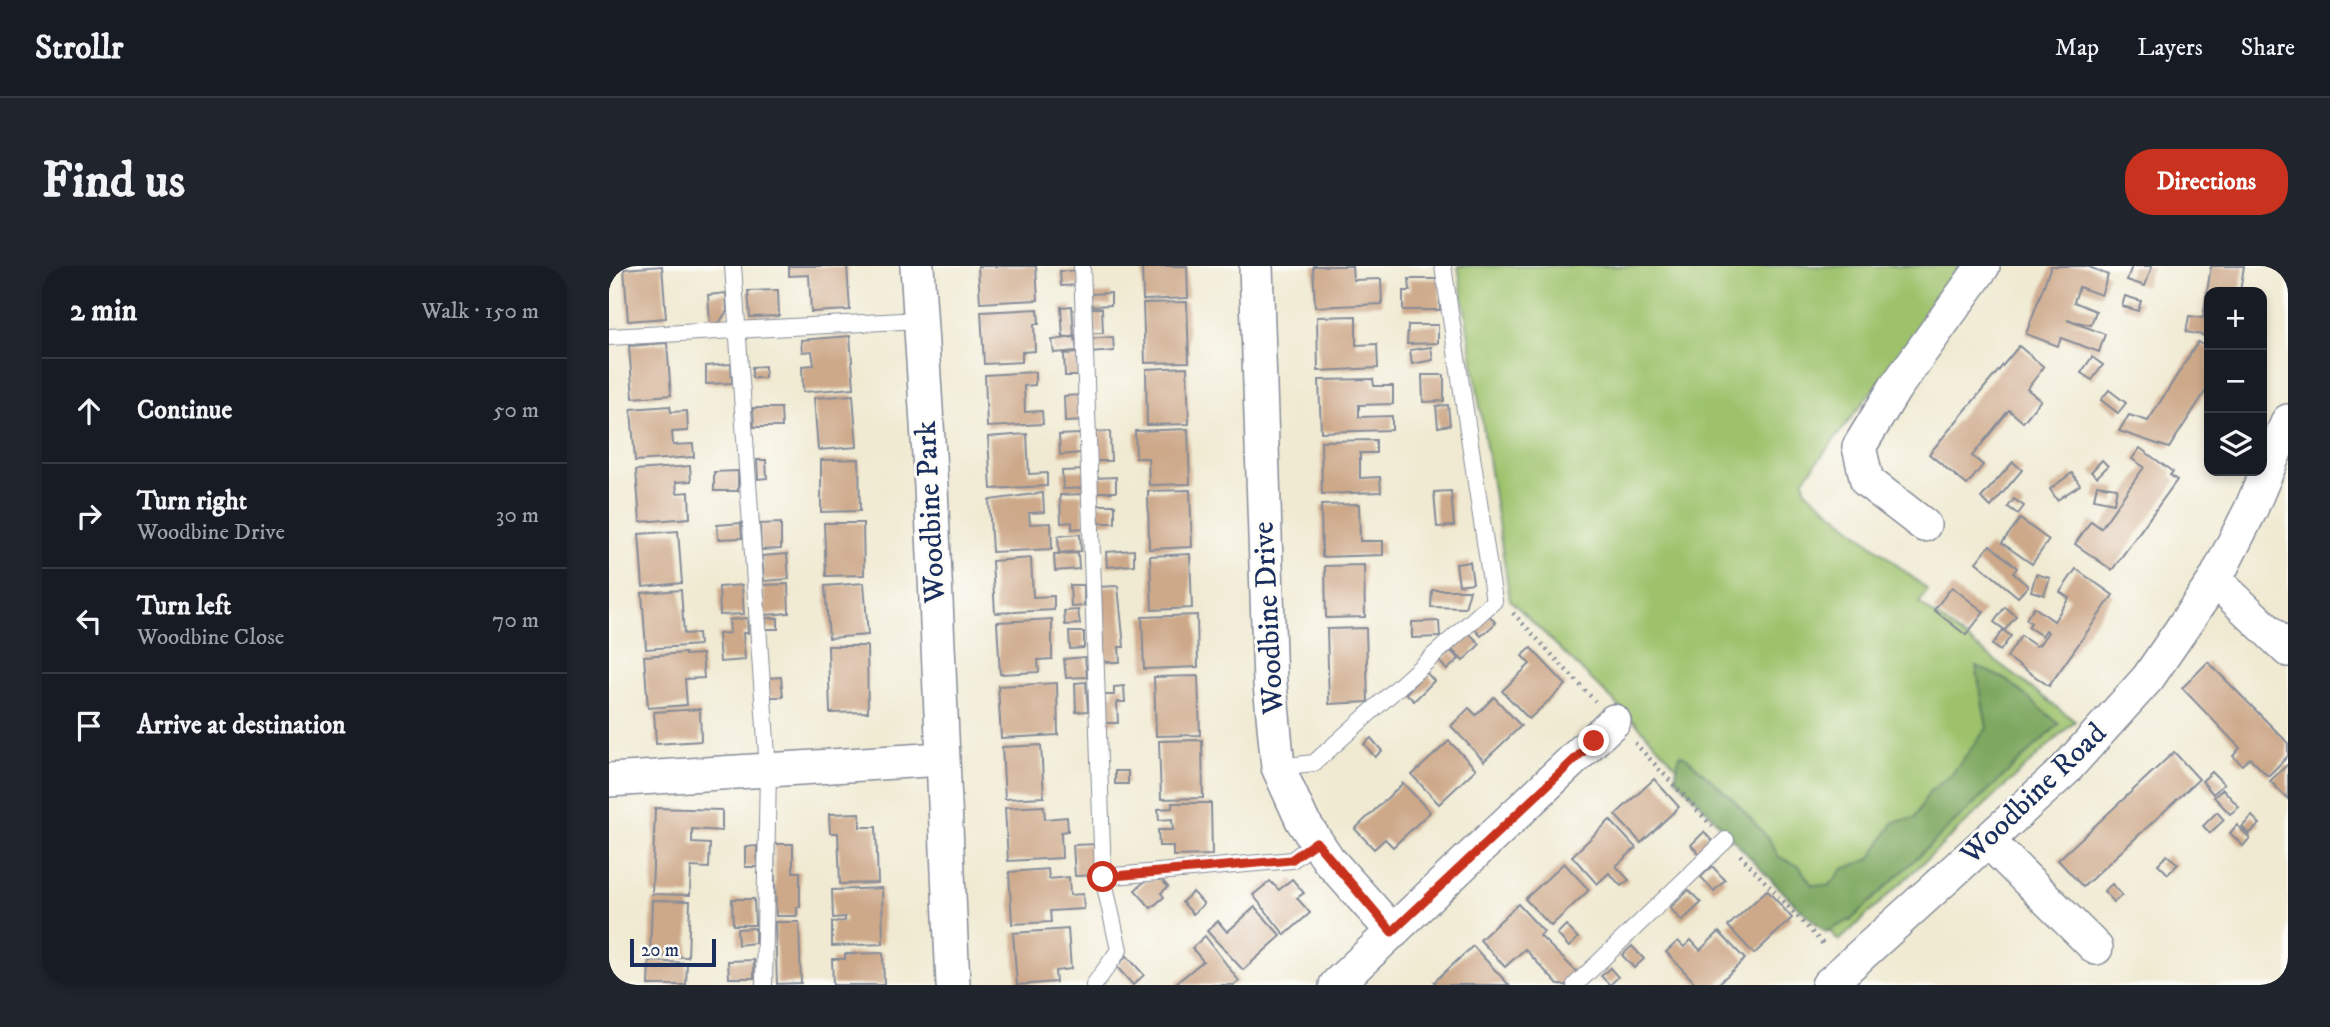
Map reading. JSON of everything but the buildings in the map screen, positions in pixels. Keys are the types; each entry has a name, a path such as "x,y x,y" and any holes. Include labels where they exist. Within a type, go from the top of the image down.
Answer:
{"street":[{"name":"Woodbine Park","path":"917,266 954,985"},
{"name":"Woodbine Drive","path":"1257,266 1270,684 1278,766 1302,820 1316,842 1392,932"},
{"path":"1924,525 1867,481 1859,447 1874,418 1983,266"},
{"name":"Woodbine Road","path":"1837,977 2064,771 2148,678 2215,580 2251,509 2288,421"},
{"path":"2215,580 2288,650"},
{"path":"1336,985 1615,722"},
{"path":"609,780 942,758"},
{"path":"1988,841 2096,948"}],"lane":[{"path":"733,266 768,770 764,985"},
{"path":"1082,266 1103,877 1119,950 1094,985"},
{"path":"1278,766 1314,763 1494,601 1443,266"},
{"path":"609,337 920,320"},
{"path":"1575,985 1726,840"},
{"path":"1103,877 1291,860 1316,842"}],"path":[{"path":"1494,601 1507,607 1726,840 1837,977"}],"green space":[{"path":"1458,266 1959,266 1922,326 1804,479 1805,490 1928,590 1919,603 2075,721 1839,941 1636,723 1510,600"},
{"path":"1976,666 2007,680 2059,724 1852,919 1826,932 1767,876 1675,777 1680,754 1734,800 1769,839 1779,857 1799,866 1812,885 1829,886 1843,869 1870,859 1894,822 1915,818 1929,792 1951,775 1987,728"}],"route":[{"path":"1103,877 1291,860 1316,842 1392,932 1594,741"}]}
